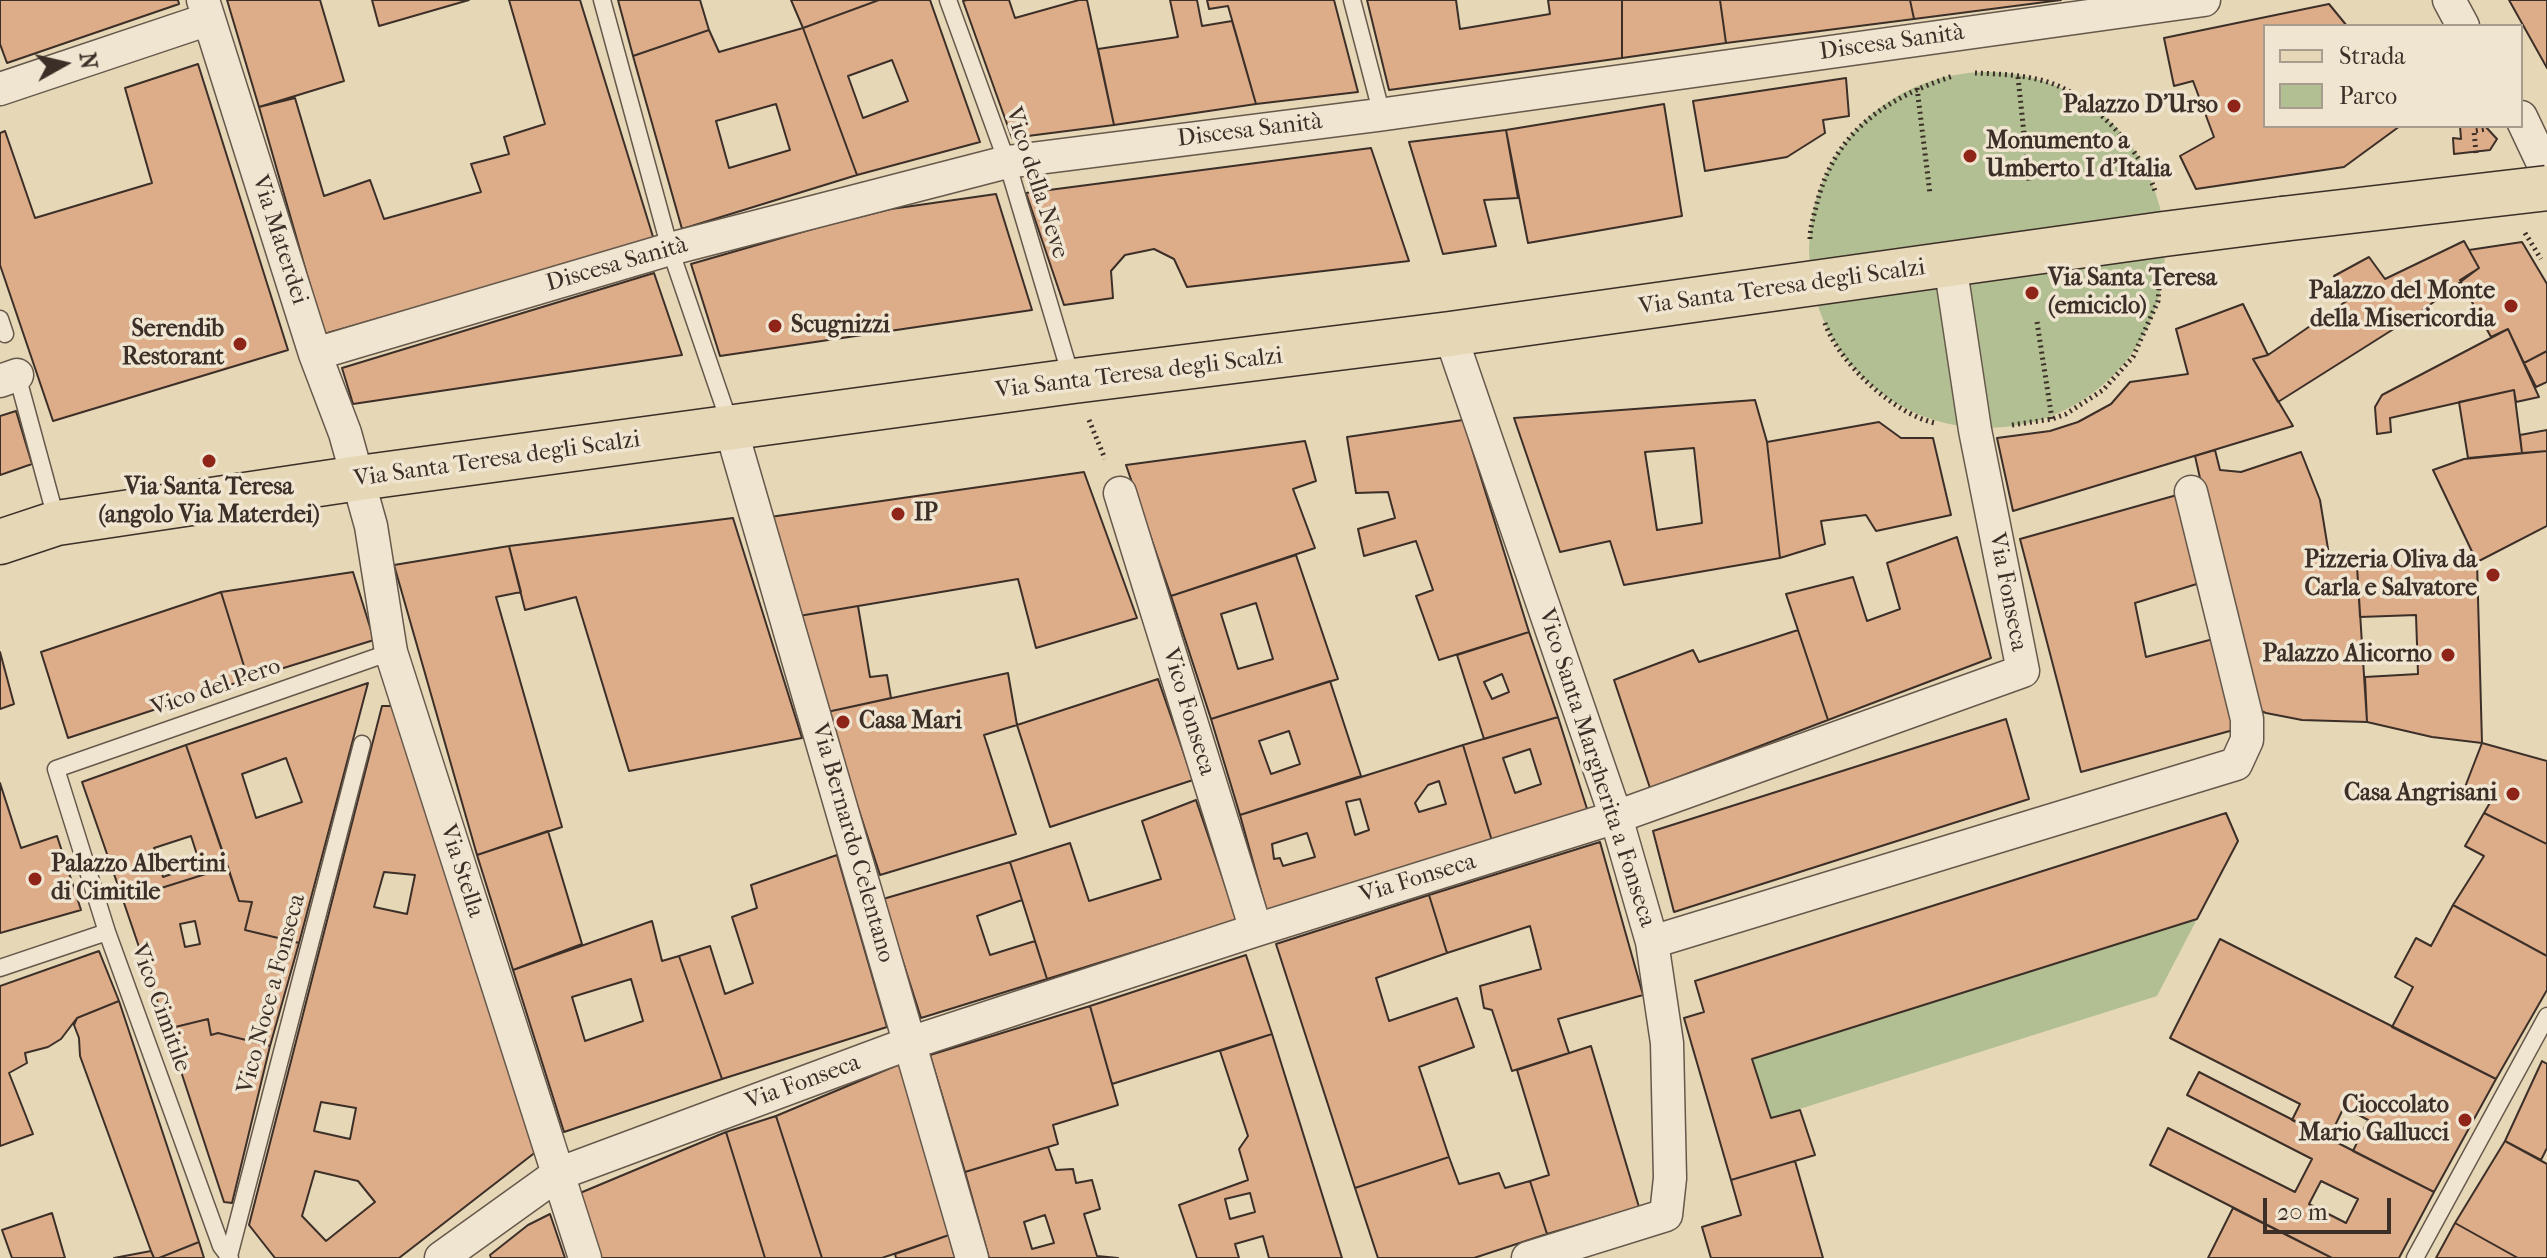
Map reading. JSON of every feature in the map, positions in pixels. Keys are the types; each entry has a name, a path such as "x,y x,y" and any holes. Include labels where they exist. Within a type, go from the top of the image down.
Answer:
{"main road":[{"name":"Via Santa Teresa degli Scalzi","path":"0,542 57,523 359,478 1073,381 1450,334 2282,219 2547,188"}],"street":[{"name":"Discesa Sanità","path":"315,354 670,249 1007,162 1382,115 2204,0"},
{"path":"2449,0 2462,24"},
{"path":"0,89 206,9"},
{"name":"Via Materdei","path":"206,9 315,354 359,478"},
{"path":"2523,121 2547,172"},
{"name":"Via Fonseca","path":"441,1258 558,1174 910,1043 1616,817 2023,671 1975,430 1950,264"},
{"name":"Vico Santa Margherita a Fonseca","path":"1450,334 1616,817 1652,942 1667,1043 1670,1178 1666,1215 1528,1258"},
{"name":"Via Bernardo Celentano","path":"731,429 972,1258"},
{"name":"Via Stella","path":"359,478 371,526 391,652 585,1258"},
{"path":"1652,942 2236,764 2247,740 2247,719 2191,492"},
{"name":"Vico Fonseca","path":"1120,493 1256,930"}],"lane":[{"path":"602,0 670,249 731,429"},
{"name":"Vico della Neve","path":"948,0 1007,162 1073,381"},
{"path":"1352,0 1382,115"},
{"path":"8,378 57,523"},
{"name":"Vico del Pero","path":"56,769 391,652"},
{"name":"Vico Noce a Fonseca","path":"230,1257 362,744"},
{"name":"Vico Cimitile","path":"56,769 107,932 221,1246 230,1257"},
{"path":"0,968 107,932"},
{"path":"2415,1258 2547,1016"}],"path":[{"path":"2018,77 2029,181"},
{"path":"1917,88 1930,194"},
{"path":"2474,131 2475,152"},
{"path":"2037,322 2052,419"}],"green space":[{"path":"1987,72 2022,75 2055,86 2086,102 2113,124 2135,151 2151,182 2162,215 2165,250 2162,285 2151,318 2135,349 2113,376 2086,398 2055,414 2022,425 1987,428 1952,425 1919,414 1888,398 1861,376 1839,349 1823,318 1812,285 1809,250 1812,215 1823,182 1839,151 1861,124 1888,102 1919,86 1952,75"},
{"path":"2197,919 2157,996 1771,1118 1752,1059"}],"building":[{"path":"0,0 178,0 179,4 7,63 0,44"},
{"path":"227,0 320,0 344,81 259,107"},
{"path":"372,0 469,0 379,26"},
{"path":"509,0 580,0 654,240 324,334 259,107 295,98 324,196 370,180 384,219 481,192 471,164 509,154 504,137 545,124"},
{"path":"618,0 700,0 709,30 633,56"},
{"path":"791,0 879,0 803,28"},
{"path":"879,0 930,0 980,142 857,175 803,28","holes":["892,60 908,101 863,118 848,76"]},
{"path":"1009,0 1015,18 1087,0 1114,125 1012,138 963,1"},
{"path":"1170,0 1197,0 1202,26 1232,21 1256,104 1114,125 1098,49 1178,37"},
{"path":"1207,0 1334,0 1358,92 1256,104 1228,6 1209,9"},
{"path":"1367,0 1456,0 1460,29 1550,14 1548,0 1622,0 1622,58 1389,90"},
{"path":"1622,0 1720,0 1726,43 1622,58"},
{"path":"1720,0 1910,0 1914,19 1726,43"},
{"path":"1910,0 2061,0 1914,19"},
{"path":"2509,0 2547,0 2547,68 2523,24"},
{"name":"Palazzo D'Urso","path":"2329,4 2345,24 2263,24 2263,128 2397,128 2344,167 2196,189 2180,156 2214,137 2193,81 2174,86 2164,38"},
{"path":"803,28 857,175 682,229 633,56 709,30 719,52","holes":["776,104 790,150 729,168 716,121"]},
{"path":"198,64 288,350 53,421 0,265 0,133 5,131 35,218 152,183 125,88"},
{"path":"1846,78 1849,116 1823,120 1825,133 1787,157 1705,171 1693,101"},
{"path":"1664,104 1682,216 1528,243 1506,130"},
{"path":"2460,128 2487,128 2497,139 2490,150 2454,154 2453,138 2461,139"},
{"path":"1506,130 1518,198 1484,200 1496,246 1443,254 1409,142"},
{"path":"1371,148 1409,261 1187,287 1174,259 1154,249 1125,255 1111,271 1113,298 1064,305 1026,193"},
{"path":"996,194 1032,310 720,356 691,264 891,209"},
{"path":"2464,241 2479,268 2419,313 2278,402 2253,359 2268,355 2348,300 2334,276 2369,257 2385,279"},
{"name":"Palazzo del Monte della Misericordia","path":"2522,242 2547,284 2547,351 2524,363 2508,329 2491,337 2460,280 2479,268 2469,250"},
{"path":"654,273 682,355 353,404 342,368"},
{"path":"2243,304 2268,355 2253,359 2293,426 2013,511 1997,438 2050,431 2078,422 2111,404 2130,382 2188,374 2176,329"},
{"path":"2508,329 2539,397 2516,402 2514,390 2390,418 2391,432 2377,434 2375,407 2382,395"},
{"path":"2547,351 2547,382 2536,387 2524,363"},
{"path":"2514,390 2522,453 2468,458 2459,402"},
{"path":"1755,400 1767,442 1780,558 1624,585 1610,541 1560,552 1514,418","holes":["1694,448 1702,523 1657,530 1645,452"]},
{"path":"16,411 32,464 0,475 0,416"},
{"path":"1463,420 1529,632 1439,660 1416,596 1433,590 1416,541 1364,556 1358,529 1395,518 1388,492 1356,493 1347,437"},
{"path":"1879,422 1901,438 1933,438 1951,515 1876,531 1866,515 1821,521 1825,544 1780,558 1767,442"},
{"path":"2547,430 2547,451 2522,453 2520,435"},
{"path":"1305,441 1316,481 1293,489 1315,548 1171,596 1126,465"},
{"path":"2215,450 2220,470 2241,472 2301,452 2320,500 2330,561 2357,566 2367,722 2302,720 2252,707 2195,456"},
{"path":"2547,451 2547,526 2477,562 2433,470 2464,459"},
{"path":"1084,472 1137,618 1036,648 1018,579 799,616 770,517"},
{"path":"2177,495 2200,583 2135,603 2146,657 2217,638 2237,729 2081,772 2020,539"},
{"path":"733,518 802,738 629,771 576,597 525,610 509,546"},
{"path":"1957,537 1991,658 1828,720 1786,594 1853,577 1867,621 1900,609 1887,563"},
{"path":"509,546 521,592 496,597 562,827 477,855 394,565"},
{"path":"1296,555 1338,679 1211,719 1171,596","holes":["1256,603 1273,659 1238,669 1221,614"]},
{"name":"Palazzo Alicorno","path":"2477,562 2482,743 2432,737 2367,722 2365,677 2418,674 2416,615 2360,617 2357,566"},
{"path":"353,572 374,640 248,679 221,592"},
{"path":"221,592 248,679 68,738 41,652"},
{"path":"858,606 870,677 887,675 891,698 827,712 799,616"},
{"path":"1798,630 1828,720 1650,788 1614,680 1693,650 1699,662"},
{"path":"1529,632 1558,717 1484,739 1457,655","holes":["1502,674 1509,692 1492,699 1484,682"]},
{"path":"0,652 14,704 0,709"},
{"path":"1008,673 1017,725 984,735 1016,834 880,875 827,712"},
{"path":"1158,679 1193,780 1050,827 1017,725"},
{"path":"1330,681 1361,776 1240,815 1211,719","holes":["1289,731 1300,764 1271,774 1259,741"]},
{"path":"368,683 299,943 245,930 252,902 239,901 186,745","holes":["286,758 302,802 256,818 242,774"]},
{"path":"382,706 399,706 537,1151 399,1258 275,1258 249,1225","holes":["384,872 415,875 407,914 374,907","321,1102 356,1108 350,1139 314,1131","315,1171 358,1181 375,1202 326,1241 302,1216"]},
{"path":"1558,717 1588,812 1492,841 1463,745","holes":["1530,749 1541,784 1515,793 1503,758"]},
{"path":"2006,719 2029,799 1674,912 1653,831"},
{"name":"Casa Angrisani","path":"2482,743 2547,761 2547,844 2484,813 2491,801 2465,787"},
{"path":"186,745 228,867 123,900 82,782","holes":["191,836 200,864 163,877 154,848"]},
{"path":"1463,745 1492,841 1267,912 1240,815","holes":["1439,781 1446,804 1419,812 1415,803 1428,785","1360,799 1369,830 1355,835 1346,802","1307,833 1315,857 1283,866 1280,858 1274,859 1272,844"]},
{"name":"Palazzo Albertini di Cimitile","path":"0,783 21,848 57,836 81,910 0,933"},
{"path":"1196,800 1237,920 1047,979 1010,862 1070,843 1089,901 1161,879 1142,821"},
{"path":"2226,813 2238,841 2197,919 1752,1059 1771,1118 1800,1110 1815,1155 1731,1180 1684,1018 1704,1012 1695,981"},
{"path":"2484,813 2547,844 2547,956 2453,905 2484,856 2465,846"},
{"path":"548,831 582,944 513,970 477,855"},
{"path":"1600,842 1643,995 1558,1019 1569,1053 1512,1071 1492,1010 1484,1008 1480,986 1541,969 1530,926 1447,953 1429,895"},
{"path":"837,855 887,1027 722,1079 679,956 710,946 725,994 753,983 732,917 757,908 751,885"},
{"path":"1010,862 1022,900 977,916 990,955 1035,941 1047,979 921,1018 883,899"},
{"path":"228,867 239,901 252,902 245,930 299,943 270,1046 218,1033 211,1035 208,1019 167,1029 123,900","holes":["195,921 200,944 185,947 180,924"]},
{"path":"1429,895 1447,953 1376,978 1389,1021 1457,998 1474,1047 1419,1067 1449,1157 1355,1188 1276,944"},
{"path":"2453,905 2547,956 2547,990 2496,1079 2392,1027 2413,987 2395,977 2416,938 2431,946"},
{"path":"652,921 662,961 679,956 722,1079 564,1132 513,970","holes":["631,979 643,1021 585,1041 572,997"]},
{"path":"2220,939 2496,1079 2434,1192 2353,1151 2368,1120 2344,1107 2329,1138 2292,1120 2300,1104 2170,1038"},
{"path":"99,951 119,1001 77,1018 61,1039 48,1047 25,1053 27,1063 9,1073 33,1134 0,1146 0,986"},
{"path":"1246,955 1272,1034 1112,1084 1090,1006"},
{"path":"119,1001 199,1242 159,1258 154,1258 151,1251 80,1056 79,1038 74,1025 77,1018"},
{"path":"1090,1006 1118,1105 1053,1125 1058,1144 965,1172 930,1055"},
{"path":"208,1019 211,1035 218,1033 270,1046 232,1203 224,1202 167,1029"},
{"path":"1272,1034 1342,1258 1269,1258 1263,1236 1235,1244 1239,1258 1197,1258 1179,1205 1248,1180 1239,1149 1248,1136 1220,1051","holes":["1250,1193 1255,1212 1230,1219 1225,1199"]},
{"path":"1591,1046 1639,1207 1547,1234 1530,1181 1549,1175 1517,1070"},
{"path":"2542,1061 2547,1064 2547,1148 2541,1160 2505,1141"},
{"path":"900,1064 949,1235 882,1258 822,1258 776,1116"},
{"path":"2199,1072 2434,1192 2399,1258 2332,1258 2150,1165 2168,1128 2295,1192 2312,1159 2187,1095","holes":["2321,1181 2358,1199 2346,1223 2309,1204"]},
{"path":"776,1116 822,1258 765,1258 726,1132"},
{"path":"726,1132 765,1258 601,1258 580,1193"},
{"path":"2505,1141 2547,1164 2547,1258 2518,1258 2455,1223"},
{"path":"1048,1147 1056,1170 1073,1169 1076,1183 1092,1180 1100,1209 1084,1214 1097,1256 1118,1258 989,1258 965,1172","holes":["1045,1215 1054,1243 1032,1249 1024,1222"]},
{"path":"1449,1157 1459,1184 1499,1173 1505,1188 1530,1181 1547,1234 1474,1258 1378,1258 1355,1188"},
{"path":"1795,1161 1823,1258 1711,1258 1702,1227 1741,1215 1731,1180"},
{"path":"2233,1208 2332,1258 2208,1258"},
{"path":"52,1213 65,1258 12,1258 2,1230"},
{"path":"550,1214 565,1258 491,1258 490,1255 528,1225"},
{"path":"2455,1223 2518,1258 2436,1258"},
{"path":"949,1235 955,1258 896,1258 895,1254"},
{"path":"199,1242 204,1258 159,1258"},
{"path":"151,1251 154,1258 114,1258"}],"place":[{"name":"Palazzo D'Urso","path":"2234,106"},
{"name":"Monumento a Umberto I d'Italia","path":"1970,156"},
{"name":"Via Santa Teresa (emiciclo)","path":"2032,293"},
{"name":"Palazzo del Monte della Misericordia","path":"2511,306"},
{"name":"Scugnizzi","path":"775,326"},
{"name":"Serendib Restorant","path":"240,344"},
{"name":"Via Santa Teresa (angolo Via Materdei)","path":"209,461"},
{"name":"IP","path":"898,514"},
{"name":"Pizzeria Oliva da Carla e Salvatore","path":"2493,575"},
{"name":"Palazzo Alicorno","path":"2448,655"},
{"name":"Casa Mari","path":"843,722"},
{"name":"Casa Angrisani","path":"2513,794"},
{"name":"Palazzo Albertini di Cimitile","path":"35,879"},
{"name":"Cioccolato Mario Gallucci","path":"2465,1120"}]}
